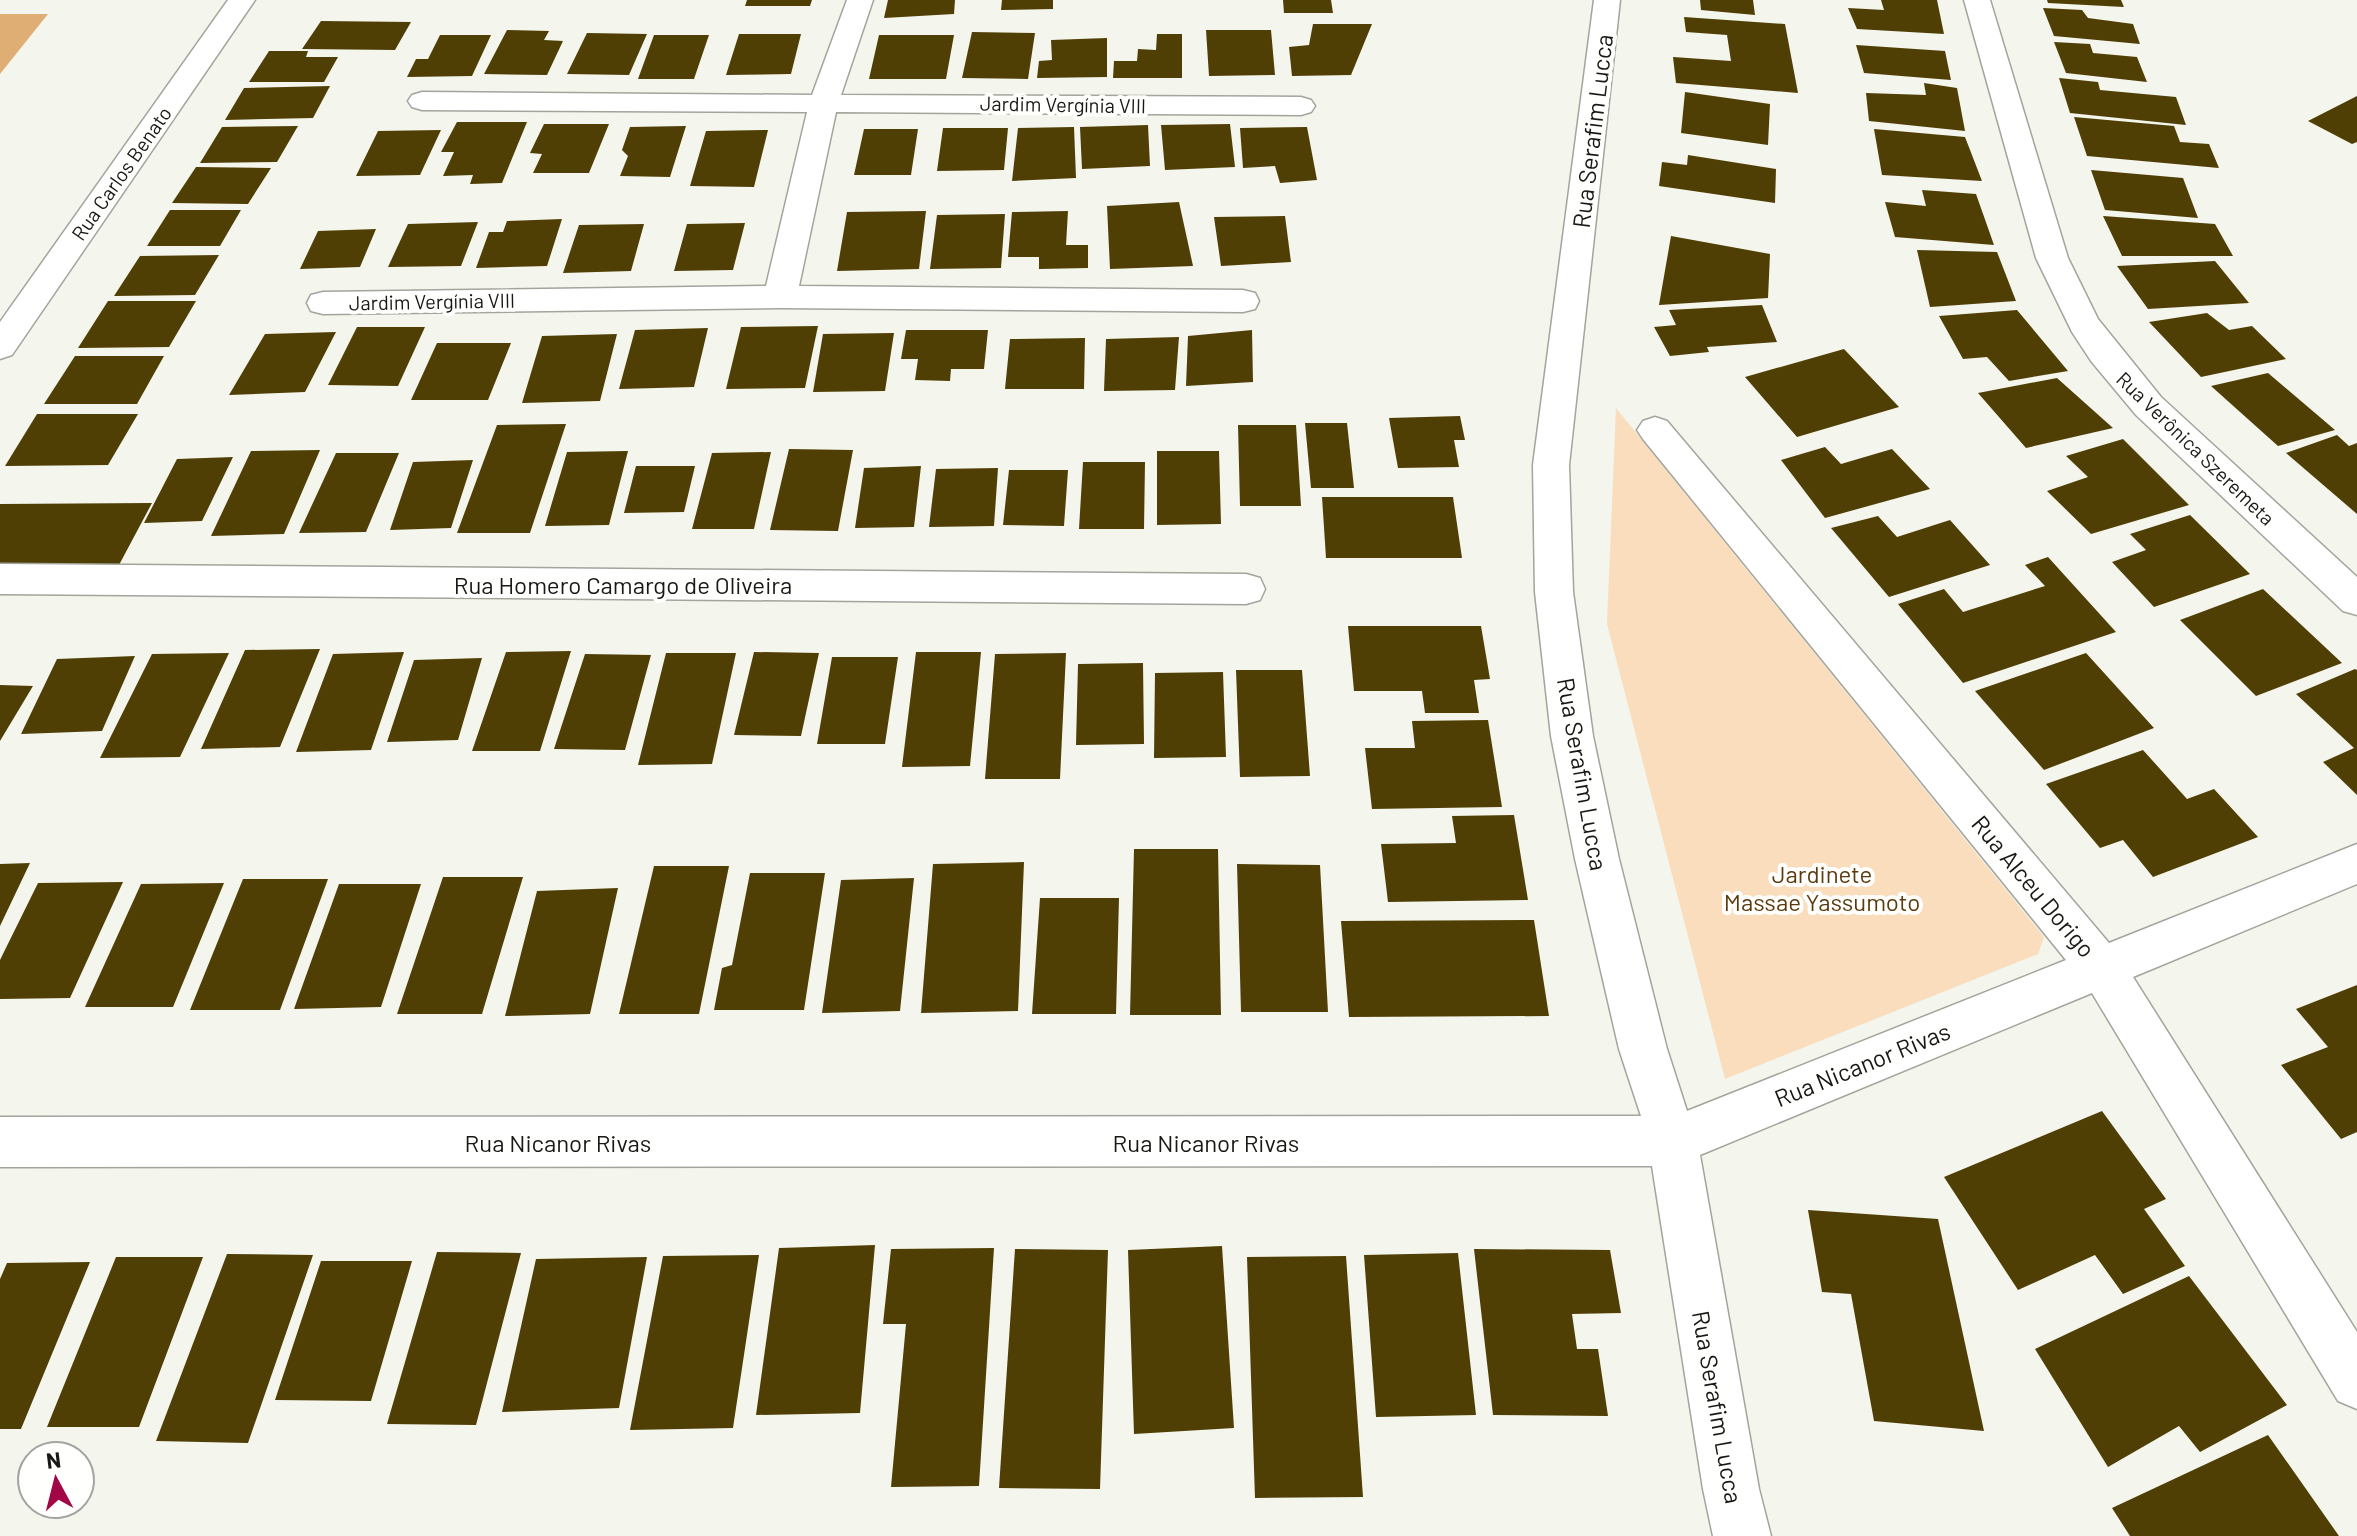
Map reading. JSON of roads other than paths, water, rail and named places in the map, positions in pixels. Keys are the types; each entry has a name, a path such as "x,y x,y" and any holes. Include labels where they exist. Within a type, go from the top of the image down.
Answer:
{"street":[{"name":"Rua Carlos Benato","path":"0,347 242,0"},
{"path":"780,297 824,101 860,0"},
{"name":"Rua Serafim Lucca","path":"1607,0 1551,465 1554,592 1572,736 1597,859 1643,1049 1673,1141 1731,1489 1742,1536"},
{"name":"Rua Verônica Szeremeta","path":"1977,0 2052,258 2065,292 2084,327 2107,361 2166,425 2357,600"},
{"name":"Jardim Vergínia VIII","path":"422,101 1301,106"},
{"name":"Jardim Vergínia VIII","path":"323,303 780,297 1243,301"},
{"name":"Rua Alceu Dorigo","path":"1655,430 2101,967 2357,1382"},
{"name":"Rua Homero Camargo de Oliveira","path":"0,579 1246,589"},
{"name":"Rua Nicanor Rivas","path":"0,1142 1673,1141 2357,864"}],"park label":[{"name":"Jardinete Massae Yassumoto","path":"1822,887"}]}
